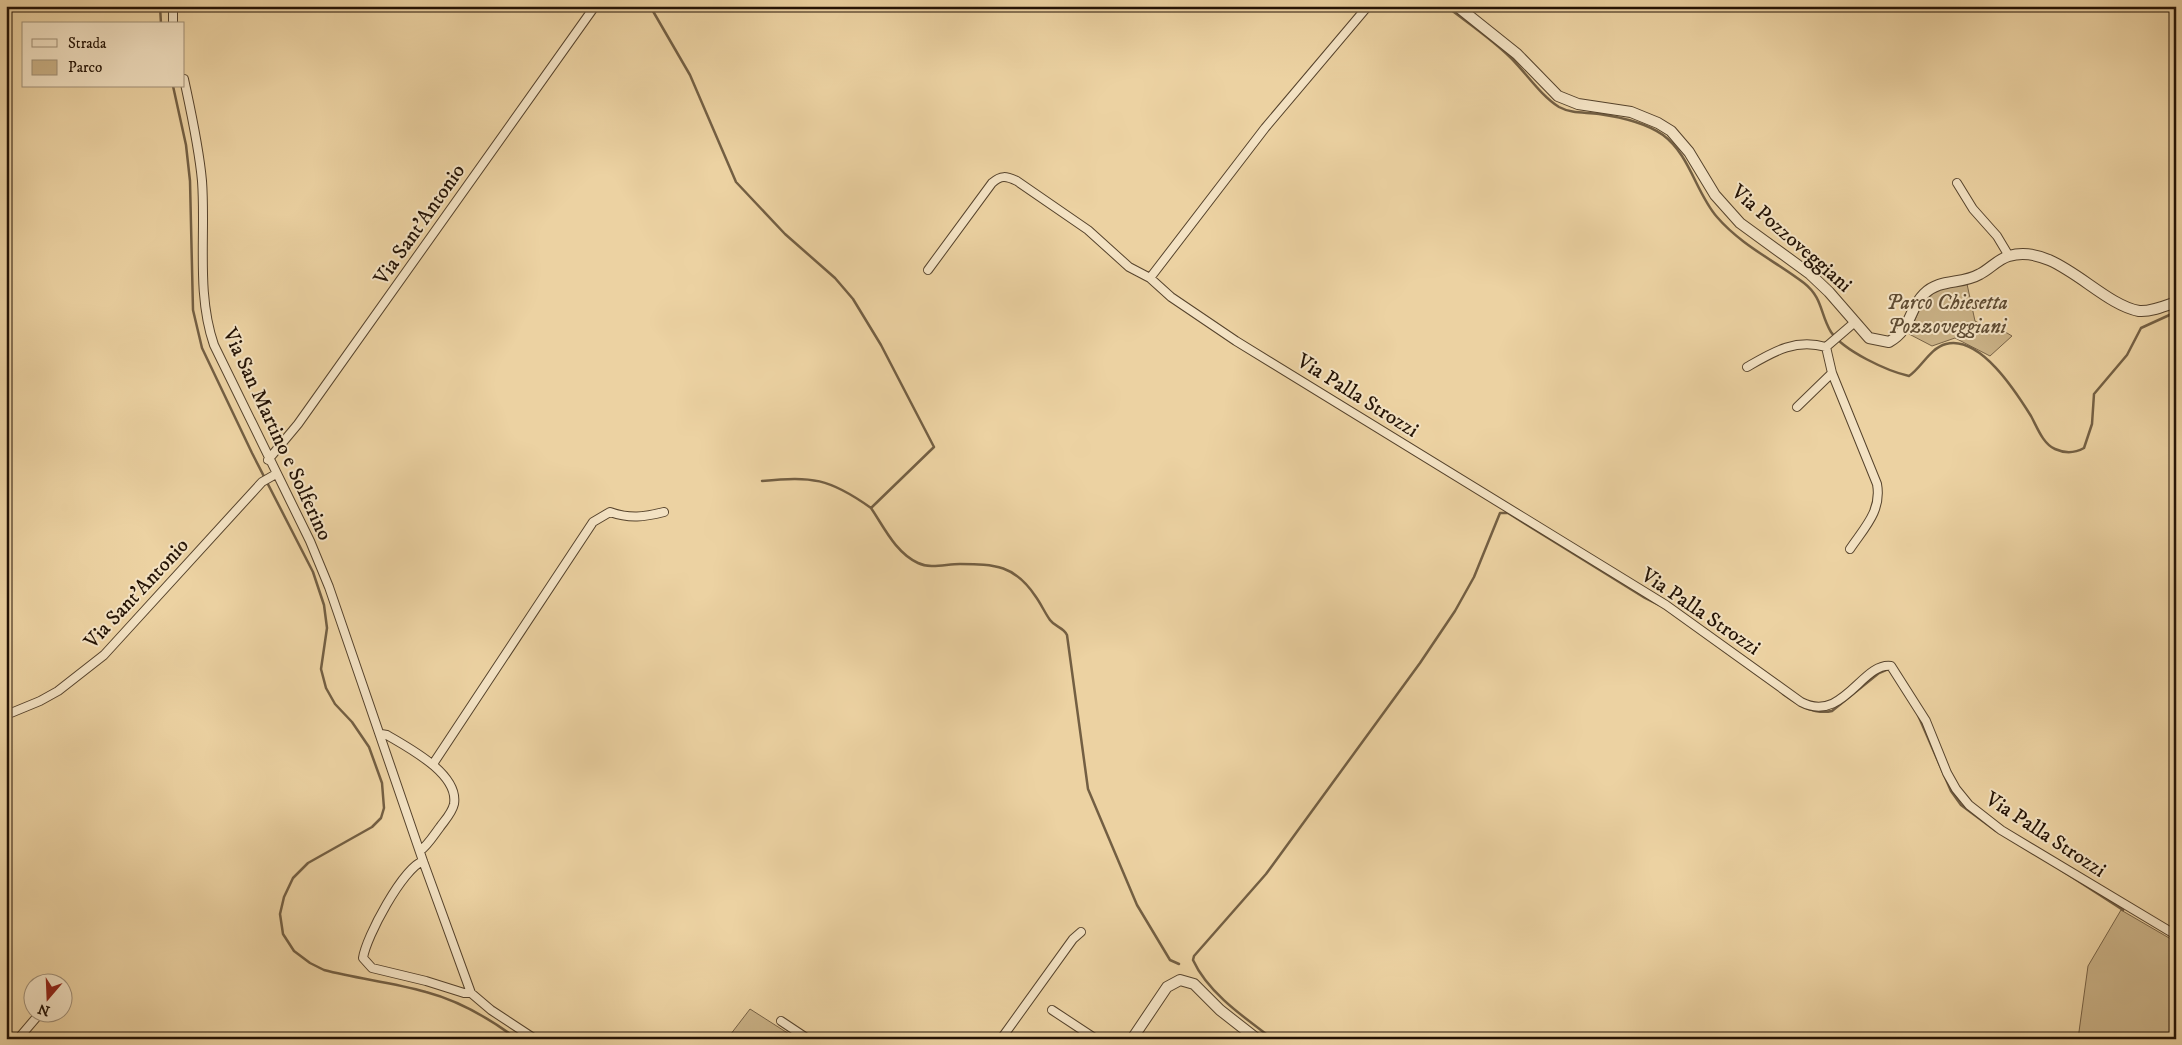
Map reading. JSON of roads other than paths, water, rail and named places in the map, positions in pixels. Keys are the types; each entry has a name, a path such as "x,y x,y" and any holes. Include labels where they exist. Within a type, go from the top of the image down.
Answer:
{"street":[{"path":"173,6 173,22"},
{"name":"Via Sant'Antonio","path":"268,460 310,408 595,6"},
{"path":"1150,278 1265,128 1368,6"},
{"name":"Via Pozzoveggiani","path":"1456,6 1517,54 1553,91 1567,101 1631,112 1671,131 1689,152 1724,207 1754,234 1810,274 1829,292 1852,324 1869,338 1889,342 1900,336 1908,325 1922,296 1932,287 1979,274 2009,256"},
{"name":"Via San Martino e Solferino","path":"185,85 202,181 208,326 222,364 268,460 269,478 310,541 326,580 381,734 423,861 471,993 491,1010 534,1039"},
{"name":"Via Palla Strozzi","path":"928,270 992,183 999,176 1017,181 1067,214 1130,267 1150,278 1171,296 1236,341 1666,605 1801,702 1817,708 1829,706 1880,668 1891,666 1926,720 1947,773 1956,789 1969,805 2001,830 2176,935"},
{"path":"1957,183 1973,209 1997,236 2009,256 2036,256 2053,262 2122,304 2139,311 2176,302"},
{"path":"1747,367 1776,350 1799,343 1828,345 1852,324"},
{"path":"1828,345 1832,373 1877,484 1879,496 1872,518 1850,549"},
{"path":"1797,407 1832,373"},
{"name":"Via Sant'Antonio","path":"6,715 40,701 58,691 104,655 269,478"},
{"path":"432,764 593,522 610,512 623,517 639,518 664,512"},
{"path":"381,734 399,742 432,764 451,785 454,794 454,806 448,817 420,851"},
{"path":"423,861 413,868 387,904 371,934 363,958 372,968 426,981 464,993 471,993"},
{"path":"1001,1039 1073,939 1081,932"},
{"path":"1132,1039 1167,987 1175,981 1185,981 1201,990 1220,1010 1257,1039"},
{"path":"1052,1010 1096,1039"},
{"path":"781,1021 808,1039"},
{"path":"18,1039 32,1022"}],"waterway":[{"path":"160,6 161,22"},
{"path":"650,6 690,75 736,182 785,234 835,278 853,299 881,345 934,447 871,508 886,531 896,546 910,558 923,565 984,565 1003,568 1012,572 1028,586 1050,620 1067,635 1088,789 1137,905 1170,960 1179,964"},
{"path":"1446,6 1504,51 1540,91 1559,107 1574,112 1624,119 1649,127 1663,135 1680,153 1717,217 1747,244 1804,283 1815,294 1831,332 1846,346 1878,365 1909,376 1940,346 1959,344 1972,348 1984,356 2006,380 2031,416 2044,439 2055,449 2070,452 2084,448 2092,424 2094,394 2127,355 2141,328 2176,312"},
{"path":"173,88 186,145 190,181 193,310 202,348 252,453 313,572 324,605 327,628 321,669 326,688 335,704 352,722 369,747 382,783 384,808 381,818 372,827 308,863 293,878 284,897 280,914 283,934 294,951 310,963 324,970 413,989 451,1000 474,1011 517,1039"},
{"path":"762,481 794,479 820,481 843,490 871,508"},
{"path":"1273,1039 1218,994 1200,972 1193,960 1194,956 1266,874 1420,663 1455,611 1474,577 1500,513 1508,513 1659,605"},
{"path":"1783,694 1812,710 1832,711 1879,673 1886,670"},
{"path":"1918,715 1951,791 1961,805 1996,831"},
{"path":"2061,870 2123,910"}],"park label":[{"name":"Parco Chiesetta Pozzoveggiani","path":"1947,314"}]}
